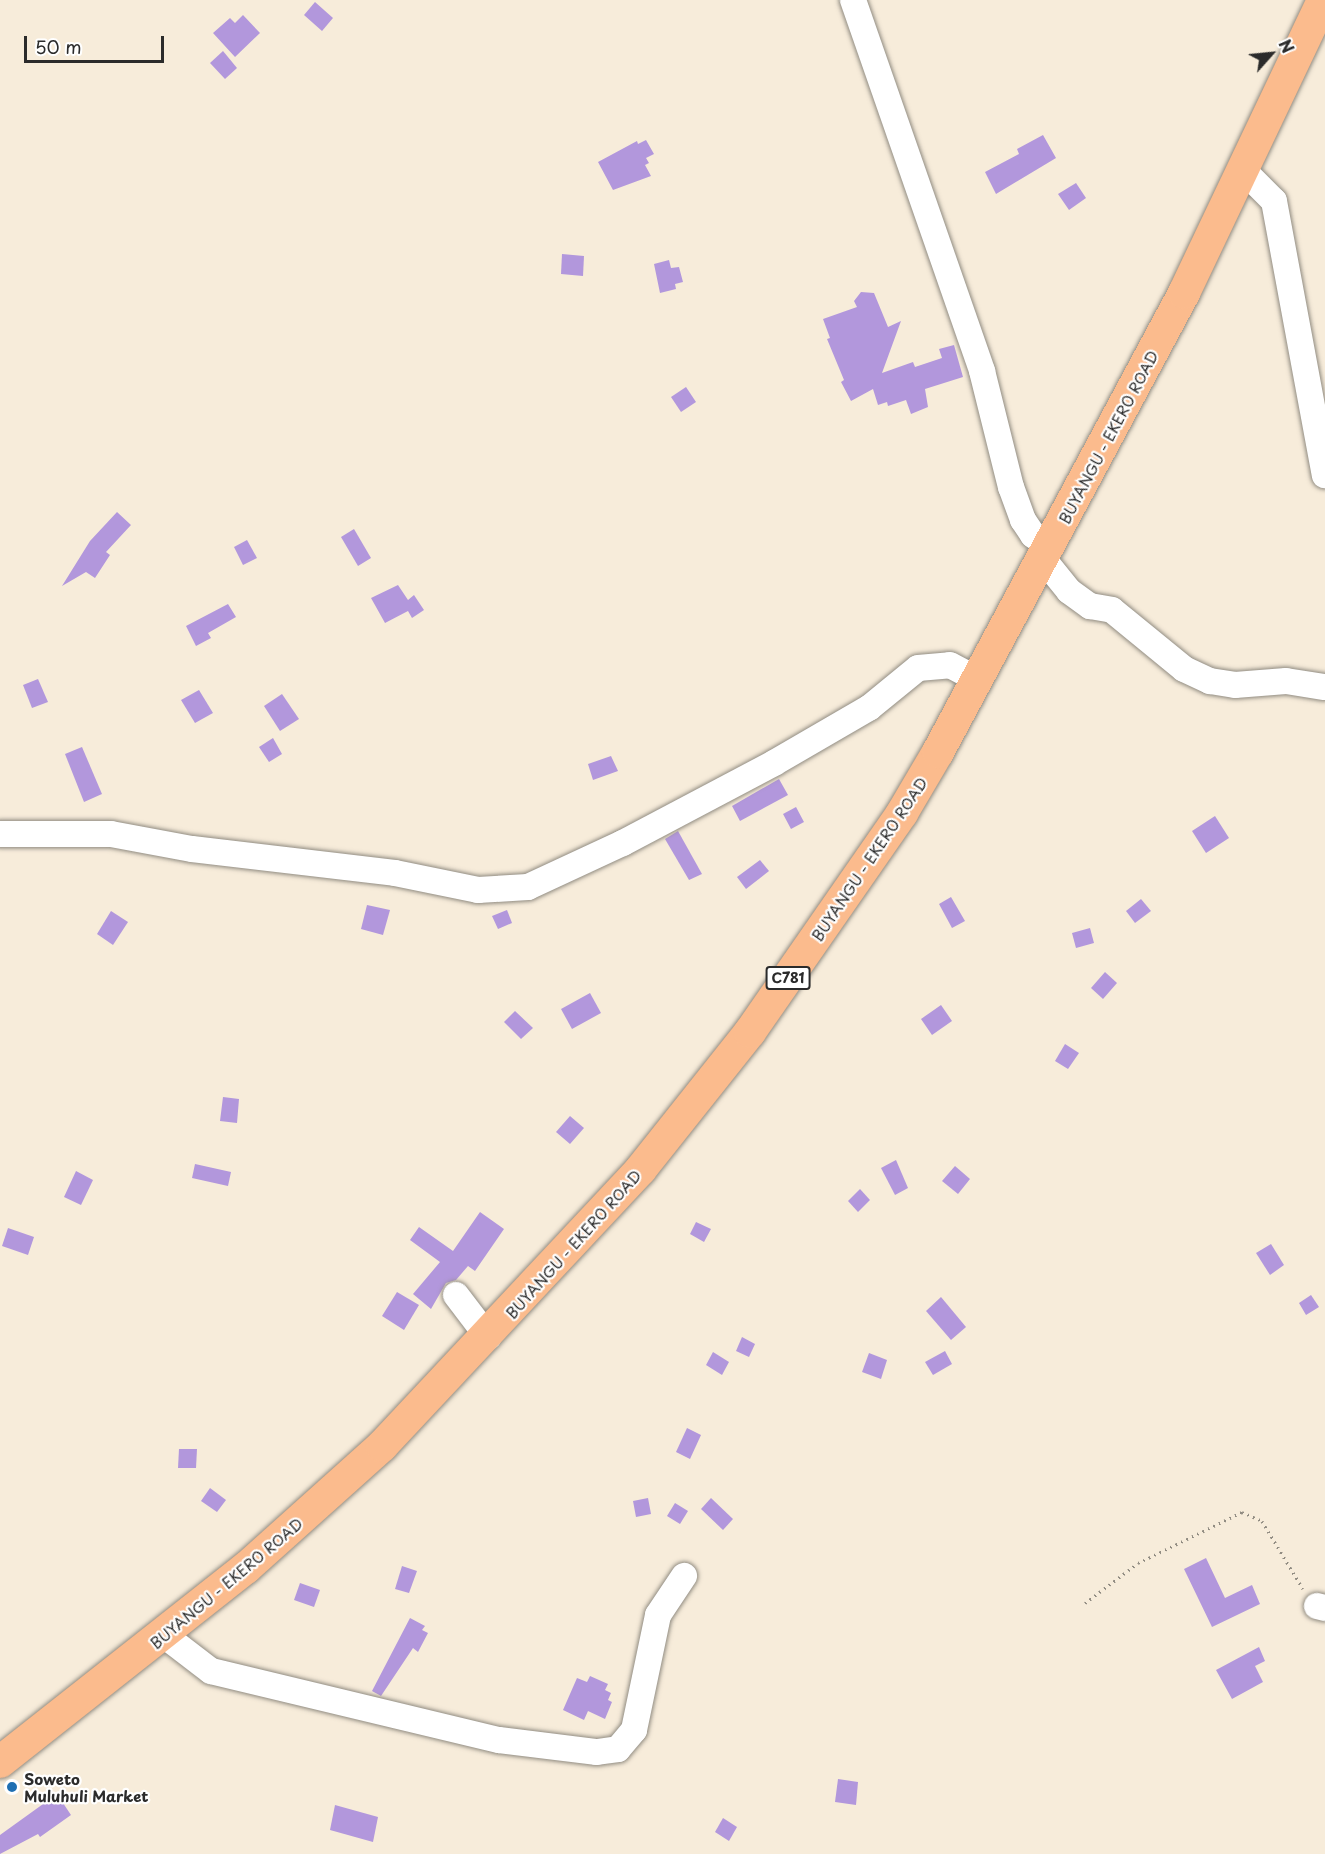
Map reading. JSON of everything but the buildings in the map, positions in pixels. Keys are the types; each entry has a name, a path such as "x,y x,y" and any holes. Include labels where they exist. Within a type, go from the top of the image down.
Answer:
{"main road":[{"name":"BUYANGU - EKERO ROAD","path":"0,1762 164,1635 328,1497 488,1337 669,1138 750,1032 902,813 978,680 1047,554 1244,171 1323,0"}],"street":[{"path":"854,0 982,371 1011,488 1023,520 1069,591 1090,606 1112,610 1184,669 1210,681 1235,685 1286,681 1325,687"},
{"path":"1244,171 1274,201 1325,475"},
{"path":"0,834 111,834 192,849 395,873 478,890 528,888 623,843 774,763 869,708 918,668 950,665 978,680"},
{"path":"456,1295 488,1337"},
{"path":"164,1635 211,1671 499,1740 597,1752 618,1749 634,1730 658,1615 684,1576"}],"path":[{"path":"1085,1603 1138,1563 1242,1512 1262,1521 1294,1578 1321,1607"}],"place":[{"name":"Soweto Muluhuli Market","path":"12,1787"}]}
